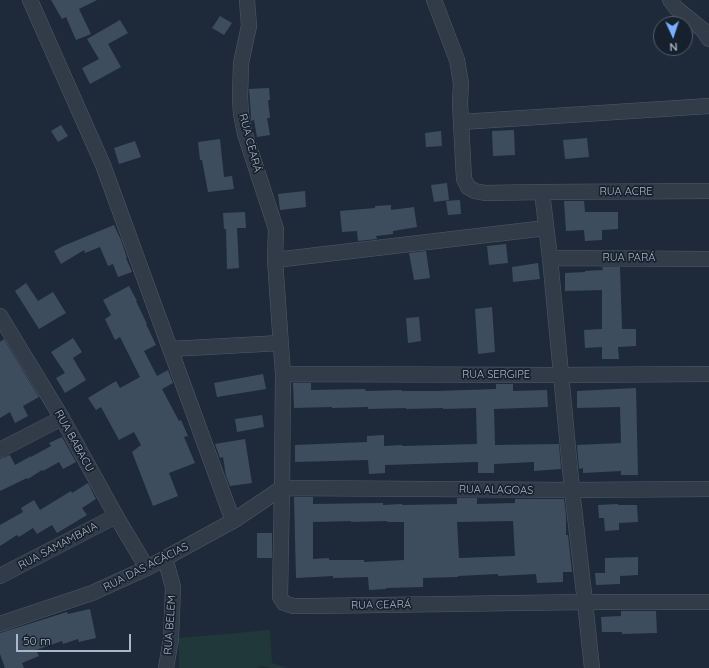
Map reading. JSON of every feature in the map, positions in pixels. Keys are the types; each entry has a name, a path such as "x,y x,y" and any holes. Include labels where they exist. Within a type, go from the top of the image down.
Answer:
{"street":[{"path":"30,0 103,165 233,521"},
{"name":"RUA CEARÁ","path":"247,0 249,26 241,63 241,114 245,134 276,229 275,260 283,374 280,597 284,603 294,606 312,606 586,602 709,602"},
{"name":"RUA ACRE","path":"434,0 457,60 462,83 460,103 464,179 468,187 475,191 485,193 709,191"},
{"path":"670,0 676,8 703,30 709,39"},
{"path":"461,122 709,106"},
{"path":"542,192 550,258 572,490 586,602 592,668"},
{"path":"275,260 546,228"},
{"name":"RUA PARÁ","path":"550,258 709,259"},
{"name":"RUA BABACU","path":"1,320 62,418 116,516 147,568"},
{"path":"170,349 281,343"},
{"name":"RUA SERGIPE","path":"283,374 709,374"},
{"path":"0,450 62,418"},
{"name":"RUA DAS ACÁCIAS","path":"0,624 92,593 147,568 233,521 282,488"},
{"name":"RUA ALAGOAS","path":"282,488 572,490 709,489"},
{"name":"RUA SAMAMBAIA","path":"0,576 116,516"},
{"name":"RUA BELEM","path":"165,558 172,587 171,639 166,668"}],"green space":[{"path":"270,630 272,663 287,668 270,668 262,666 257,668 179,668 179,638"}],"building":[{"path":"51,0 97,0 79,9 91,34 76,40 66,17 62,19"},
{"path":"220,16 232,23 224,35 212,28"},
{"path":"120,20 128,33 108,44 121,67 90,84 82,68 99,59 87,39"},
{"path":"269,88 270,100 268,100 270,118 267,118 270,135 257,137 254,120 251,121 249,89"},
{"path":"61,125 68,136 58,142 51,131"},
{"path":"514,130 515,155 493,156 492,131"},
{"path":"441,131 442,146 426,147 425,133"},
{"path":"587,138 589,157 565,159 563,140"},
{"path":"220,139 224,177 232,176 234,189 208,192 202,160 200,160 198,142"},
{"path":"135,141 141,157 119,164 114,148"},
{"path":"447,183 449,200 434,202 431,185"},
{"path":"305,191 306,207 280,210 278,194"},
{"path":"460,200 461,214 448,215 446,201"},
{"path":"564,201 584,201 585,212 618,212 618,229 602,230 602,240 585,241 584,230 566,231"},
{"path":"391,205 391,210 414,207 417,227 393,231 393,234 376,236 377,239 358,241 357,231 342,232 340,211"},
{"path":"245,212 246,228 237,228 239,268 227,269 226,229 224,229 223,213"},
{"path":"114,225 132,272 118,277 113,264 108,266 100,247 85,253 84,250 61,264 54,251"},
{"path":"506,244 508,263 489,265 487,246"},
{"path":"426,251 430,278 414,280 409,253"},
{"path":"538,263 540,279 513,282 512,267"},
{"path":"602,267 620,267 622,329 636,329 636,346 618,347 619,359 602,359 602,347 585,348 584,330 602,329 602,290 565,291 565,273 603,270"},
{"path":"26,283 38,301 53,292 66,313 39,329 15,291"},
{"path":"129,286 156,345 144,351 157,376 168,370 173,383 162,389 179,421 181,420 188,436 184,437 195,463 169,473 178,496 153,506 132,452 141,445 134,432 119,440 101,407 96,410 88,398 116,381 120,388 140,377 120,337 115,340 105,319 111,315 103,300"},
{"path":"492,307 495,352 478,354 475,309"},
{"path":"419,317 421,341 408,343 406,318"},
{"path":"73,338 82,352 73,358 86,380 65,393 56,378 65,373 51,352"},
{"path":"4,339 39,397 23,406 28,416 15,423 10,412 0,418 0,342"},
{"path":"263,374 266,389 217,397 214,383"},
{"path":"293,383 311,383 311,390 365,389 366,391 437,391 496,389 496,384 513,384 513,391 547,390 548,407 494,409 495,445 559,444 561,469 534,471 534,462 494,464 494,473 478,473 478,462 385,465 385,473 369,474 368,460 295,462 295,445 367,442 367,436 384,435 384,446 477,444 476,408 294,408"},
{"path":"636,388 638,475 621,475 621,471 583,473 583,468 579,469 577,445 621,443 620,407 577,408 577,391"},
{"path":"262,415 264,427 237,432 235,419"},
{"path":"62,437 76,462 63,469 59,462 28,479 27,478 0,491 0,459 10,455 15,465 51,446 49,443"},
{"path":"245,439 252,483 230,486 226,476 223,457 220,458 215,444"},
{"path":"88,483 96,499 82,508 87,515 57,533 52,525 37,534 33,528 19,537 17,535 0,546 0,525 23,512 21,508 34,500 40,510 71,491 72,493"},
{"path":"294,497 313,497 313,504 383,503 383,505 457,504 457,498 477,498 477,504 515,503 515,499 564,499 566,535 568,535 572,572 563,572 563,582 537,583 536,574 498,576 498,574 423,578 423,587 369,590 368,577 333,578 333,576 296,578","holes":["513,521 515,556 459,558 457,522","313,522 404,522 404,560 364,562 364,560 329,560 329,558 313,559"]},
{"path":"598,505 637,505 638,522 619,523 619,530 605,531 604,518 599,518"},
{"path":"257,533 272,533 272,558 257,558"},
{"path":"638,557 638,575 620,576 620,584 596,585 595,573 605,573 605,558"},
{"path":"90,609 96,638 79,642 78,639 63,644 62,641 36,650 39,656 22,663 24,668 5,668 0,654 0,633 67,612 68,614"},
{"path":"621,611 656,611 657,633 622,634 622,632 602,632 601,617 621,616"}]}
